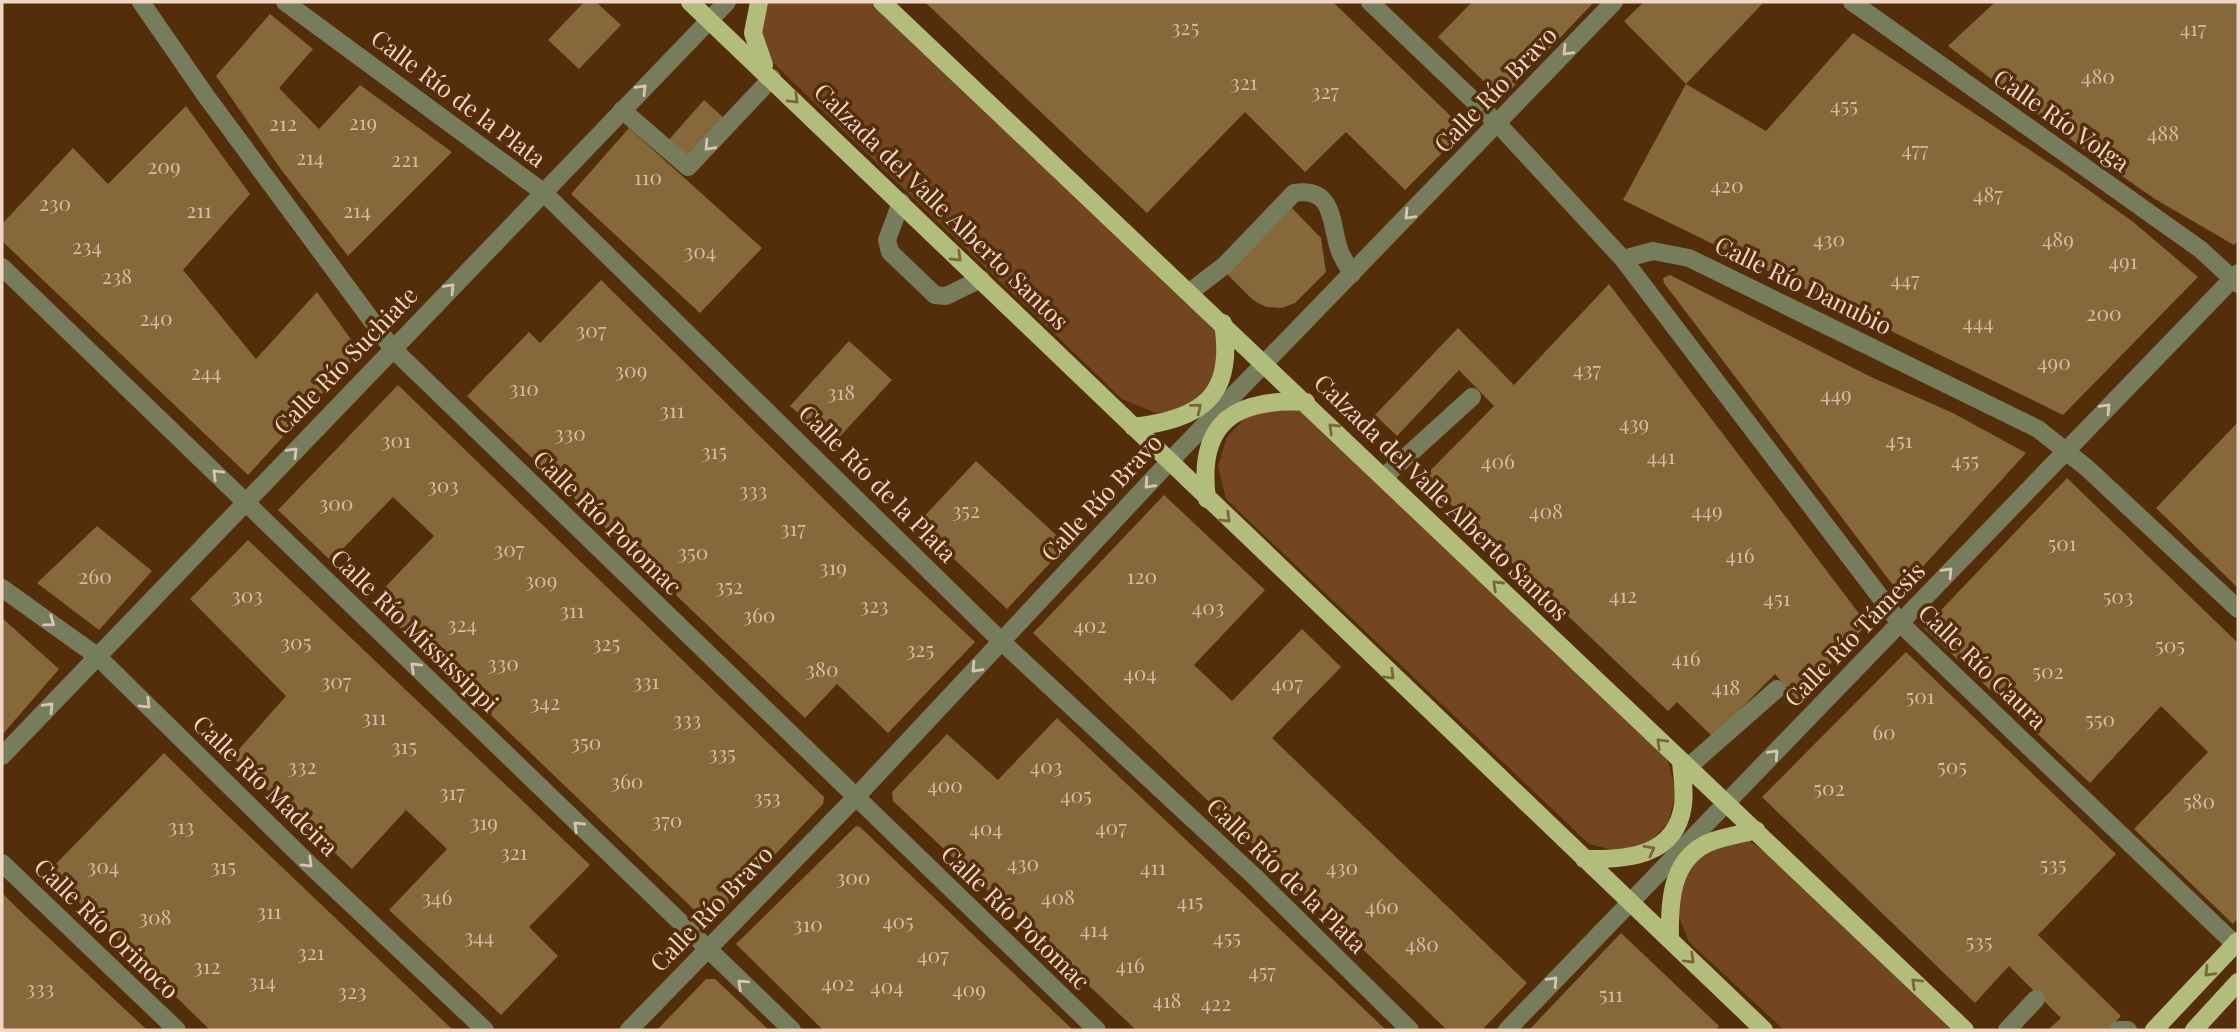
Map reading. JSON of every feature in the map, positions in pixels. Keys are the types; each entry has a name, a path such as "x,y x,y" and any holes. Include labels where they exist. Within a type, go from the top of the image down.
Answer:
{"main road":[{"name":"Calzada del Valle Alberto Santos","path":"690,2 1764,1030"},
{"path":"759,2 753,33 760,57 772,78"},
{"name":"Calzada del Valle Alberto Santos","path":"882,2 1965,1030"},
{"path":"1133,427 1183,417 1205,403 1224,373 1228,353 1223,323"},
{"path":"1207,499 1204,476 1206,455 1216,429 1232,414 1248,407 1276,401 1306,402"},
{"path":"1584,859 1623,860 1651,851 1662,843 1675,829 1684,803 1684,764"},
{"path":"1670,939 1671,893 1676,877 1686,861 1700,847 1714,840 1756,830"},
{"path":"2154,1030 2237,944"},
{"path":"2194,1030 2238,982"}],"street":[{"name":"Calle Río Potomac","path":"141,2 206,96 392,348 1097,1030"},
{"name":"Calle Río de la Plata","path":"285,2 543,192 1001,641 1255,877 1410,1030"},
{"name":"Calle Río Suchiate","path":"2,756 727,2"},
{"path":"1370,2 1498,124 1623,259"},
{"name":"Calle Río Bravo","path":"629,1030 855,798 1169,462 1614,2"},
{"name":"Calle Río Volga","path":"1852,2 2200,249 2236,278"},
{"path":"622,110 688,167 772,78"},
{"path":"1190,292 1225,265 1294,193 1305,191 1317,194 1329,208 1339,249 1352,274"},
{"path":"901,202 887,240 890,253 935,295 946,296 981,279"},
{"name":"Calle Río Danubio","path":"1623,259 1653,251 1689,258 2004,410 2038,429 2065,450 2238,609"},
{"name":"Calle Río Caura","path":"1623,259 1899,623 2237,944"},
{"name":"Calle Río Mississippi","path":"2,267 246,501 705,950 792,1030"},
{"name":"Calle Río Támesis","path":"1507,1030 2065,450 2236,278"},
{"path":"1384,477 1472,397"},
{"name":"Calle Río Madeira","path":"2,588 97,656 310,866 485,1030"},
{"path":"1684,764 1776,688"},
{"name":"Calle Río Orinoco","path":"2,863 177,1030"},
{"path":"2007,1030 2036,999"},
{"path":"2118,1030 2128,1030"}],"shaded area":[{"path":"763,2 877,2 1214,326 1220,356 1210,391 1189,410 1156,413 1122,399 766,56 757,19"},
{"path":"1278,407 1307,412 1667,758 1676,792 1668,823 1649,843 1620,852 1589,844 1226,499 1218,466 1227,437 1249,414"},
{"path":"1747,839 1776,860 1951,1030 1784,1030 1689,942 1675,907 1684,871 1715,844"}],"building":[{"path":"584,2 596,2 621,25 579,69 548,40"},
{"path":"925,2 1333,2 1465,130 1405,190 1346,132 1305,172 1245,112 1147,213"},
{"path":"1472,2 1594,2 1502,99 1438,37"},
{"path":"1644,2 1764,2 1686,84 1624,21"},
{"path":"1995,2 2238,2 2238,240 2234,245 2155,199 2086,151 1948,46"},
{"path":"270,14 313,49 279,88 319,129 360,85 452,152 348,256 280,168 216,76"},
{"path":"1853,33 2066,174 2132,221 2198,277 2063,415 1623,200 1686,84 1766,131"},
{"path":"704,100 726,120 688,163 666,143"},
{"path":"186,106 250,194 183,270 256,359 317,292 360,352 248,475 2,241 2,224 73,148 108,184"},
{"path":"629,128 762,248 700,313 571,194"},
{"path":"1292,208 1321,238 1326,272 1295,303 1282,308 1266,307 1253,300 1227,274"},
{"path":"1670,275 1871,377 1953,413 2026,453 1899,593 1664,283 1663,278"},
{"path":"601,280 843,518 975,642 888,733 837,684 805,718 467,396 529,332 540,343"},
{"path":"1609,284 1867,624 1797,700 1775,674 1713,737 1677,702 1668,711 1423,478 1494,406 1459,370 1397,436 1375,415 1458,328 1514,385"},
{"path":"849,341 892,380 833,444 790,406"},
{"path":"398,385 824,797 823,804 709,924 372,601 434,536 393,497 331,561 278,510"},
{"path":"2238,422 2238,588 2156,508"},
{"path":"976,461 1067,545 1007,609 917,524"},
{"path":"2067,478 2238,643 2238,918 2233,924 2134,829 2208,752 2161,706 2090,783 1924,628"},
{"path":"1164,495 1265,590 1194,665 1232,701 1302,629 1341,667 1272,738 1527,983 1482,1030 1447,1030 1033,633"},
{"path":"97,526 152,571 99,630 37,583"},
{"path":"248,540 590,865 529,927 558,956 501,1015 389,910 447,849 406,810 352,869 232,757 286,696 190,599"},
{"path":"2,618 59,669 2,735"},
{"path":"1906,652 2116,854 2038,935 2121,1016 2107,1030 2048,1030 2061,1018 2009,966 1975,1003 1762,797"},
{"path":"1057,718 1386,1030 1136,1030 893,801 892,792 947,734 998,780"},
{"path":"164,753 453,1030 210,1030 48,872"},
{"path":"856,826 1073,1030 823,1030 736,944"},
{"path":"2,893 18,909 147,1030 2,1030"},
{"path":"1621,933 1719,1026 1715,1030 1529,1030"},
{"path":"706,979 715,979 769,1030 657,1030"}]}
